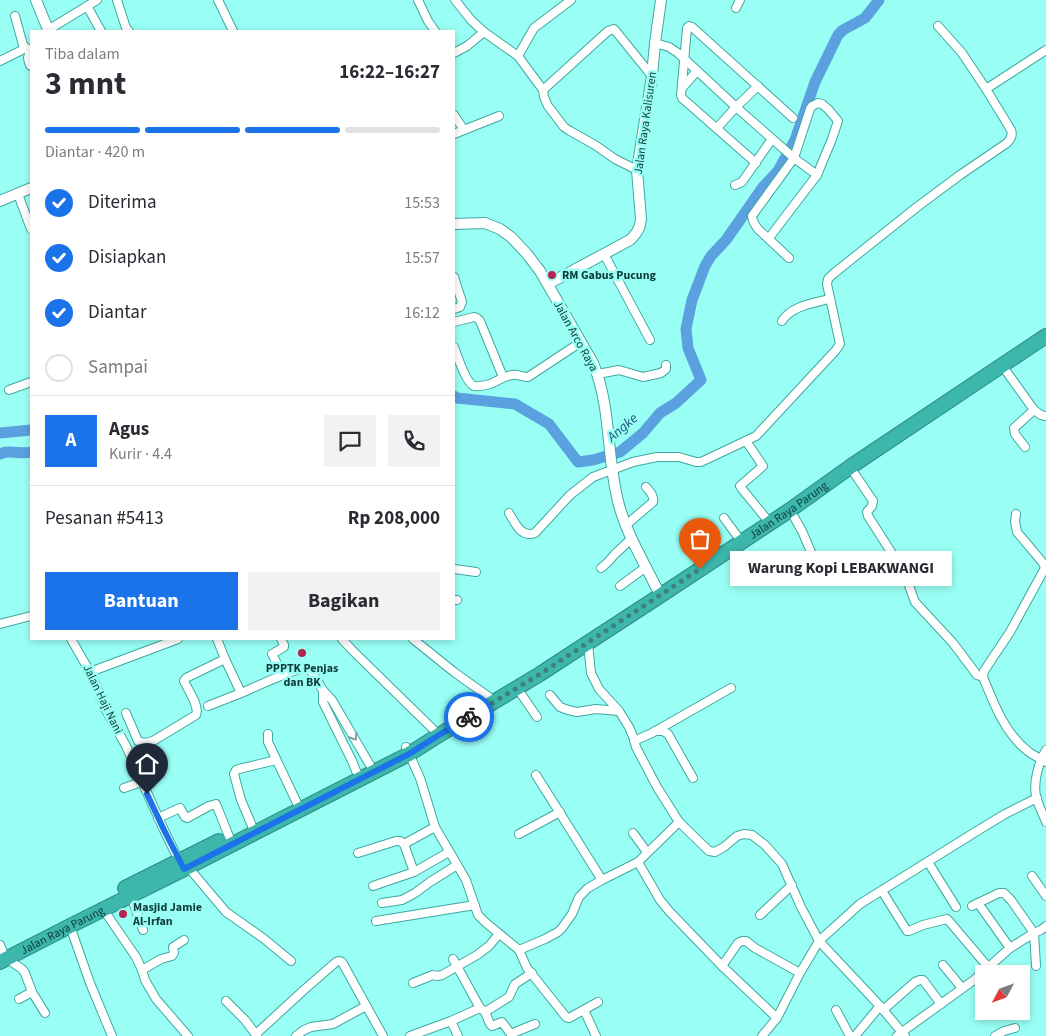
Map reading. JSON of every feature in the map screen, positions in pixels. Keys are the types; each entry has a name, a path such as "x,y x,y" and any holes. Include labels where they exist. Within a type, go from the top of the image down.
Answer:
{"highway":[{"name":"Jalan Raya Parung","path":"437,733 488,697 588,642 790,510 1046,331"},
{"name":"Jalan Raya Parung","path":"2,954 70,926 131,896 231,840 407,750 517,688 538,671 765,517 1001,363 1046,336"},
{"name":"Jalan Raya Parung","path":"254,829 297,803 359,775"},
{"name":"Jalan Raya Parung","path":"2,954 184,866"}],"main road":[{"path":"36,0 48,30"},
{"name":"Jalan Raya Kalisuren","path":"548,284 630,240 637,234 640,227 641,219 636,170 652,76 661,0"},
{"path":"0,201 30,188"},
{"name":"Jalan Arco Raya","path":"455,224 485,223 511,237 527,254 548,284 598,374 603,392 611,468"},
{"path":"611,468 619,506 631,539 657,589"}],"street":[{"path":"48,30 97,0"},
{"path":"117,0 127,30"},
{"path":"218,0 233,30"},
{"path":"418,0 434,30"},
{"path":"455,0 471,20 484,32 518,56 543,90 548,106 564,127 636,170"},
{"path":"518,56 534,28 571,0"},
{"path":"87,6 100,30"},
{"path":"0,61 29,51 22,41 16,16"},
{"path":"756,163 683,100 681,95 687,28 692,26 793,118"},
{"path":"509,514 520,531 532,534 580,486 611,468 657,457 679,457 701,462 756,436 836,350 840,344 829,298 828,279 917,207 1011,139 1011,130 986,89 962,53 938,26"},
{"path":"543,90 614,29 652,76"},
{"path":"455,52 467,46 484,32"},
{"path":"655,43 669,47 684,58 772,139 816,175"},
{"path":"986,89 1046,50"},
{"path":"682,88 697,71"},
{"path":"717,128 758,86"},
{"path":"769,238 816,175 832,139 838,121 822,104 818,103 810,109 792,156 752,216 755,224 769,238 789,258"},
{"path":"455,116 464,130"},
{"path":"455,134 499,116"},
{"path":"735,185 742,182 772,139"},
{"path":"18,194 30,226"},
{"path":"604,254 650,340"},
{"path":"455,280 462,302 460,307 455,309"},
{"path":"782,321 785,316 795,309 829,298"},
{"path":"455,322 474,317 480,321 503,377"},
{"path":"455,349 465,374 474,386 478,386 491,384 503,377 516,374 528,377 581,342"},
{"path":"1001,363 1034,410 1046,416"},
{"path":"598,374 619,370 643,377 661,373 666,369 666,365"},
{"path":"9,390 30,382"},
{"path":"1025,447 1015,434 1014,428 1034,410"},
{"path":"746,441 763,466 740,486 765,517"},
{"path":"850,467 872,501 872,506 867,512 900,566 915,602 953,643 974,672 983,677"},
{"path":"626,525 653,502 654,498 646,487"},
{"path":"790,510 802,530 818,566"},
{"path":"1016,514 1017,532 1045,568 1010,632 984,671 983,677 1000,717 1010,731 1027,750 1044,760"},
{"path":"724,518 738,537"},
{"path":"601,568 631,539"},
{"path":"620,586 646,567"},
{"path":"455,569 476,572"},
{"path":"0,624 30,616"},
{"name":"Jalan Haji Nani","path":"72,640 90,672 106,710 126,746 158,818 184,866 198,879 226,912 263,938 291,961"},
{"path":"90,672 175,640"},
{"path":"217,640 241,693"},
{"path":"282,640 284,647 272,654 283,675"},
{"path":"343,640 437,733"},
{"path":"414,640 488,697"},
{"path":"588,642 591,673 594,680 599,689 619,711 629,727 636,747 657,787 679,822 709,850 715,852 737,836 744,834 752,835 765,845 782,864 819,941 881,1008 901,1035 975,979"},
{"path":"126,713 138,741 145,743 153,741 196,716 198,712 184,681 186,678 225,659"},
{"path":"208,706 301,668 311,670 323,691 332,700 372,768"},
{"path":"517,688 537,717"},
{"path":"634,741 731,688"},
{"path":"323,691 323,702 359,775"},
{"path":"550,695 560,707 568,710 577,712 596,709 619,711"},
{"path":"329,715 338,712"},
{"path":"654,731 663,731 668,734 692,778"},
{"path":"268,734 268,742 297,803"},
{"path":"407,750 420,778 435,828 466,880 480,918 519,950 527,968 566,1018 598,1002"},
{"path":"1046,750 1036,783 1037,798 1046,822"},
{"path":"254,829 242,800 234,772 239,769 276,760"},
{"path":"536,775 602,880"},
{"path":"124,788 141,782"},
{"path":"762,1036 777,1018 800,972 819,941 860,904 1005,814 1037,798"},
{"path":"158,818 180,808 187,818 216,804 231,840"},
{"path":"519,834 560,812"},
{"path":"519,950 558,932 572,914 579,897 588,888 638,862 679,822"},
{"path":"404,844 435,828"},
{"path":"633,833 647,852"},
{"path":"358,852 400,841 404,844 414,872"},
{"path":"373,886 414,872 449,852"},
{"path":"638,862 668,911 777,1018"},
{"path":"928,862 956,907"},
{"path":"382,903 402,900 418,892 457,865"},
{"path":"1032,876 1046,896"},
{"path":"760,915 792,885"},
{"path":"882,891 907,931 947,919 986,965"},
{"path":"1010,948 975,905 999,893 1004,893 1011,900 1034,933 1036,966"},
{"path":"131,896 143,930"},
{"path":"376,921 475,905"},
{"path":"103,909 136,957 145,980 156,999 187,1036"},
{"path":"70,926 90,983 112,1036"},
{"path":"990,965 1010,948 1046,926"},
{"path":"413,982 433,975 442,975 455,962 477,955 489,946 499,934"},
{"path":"142,970 161,959 172,956 174,953 173,948 184,940"},
{"path":"722,966 738,943 746,941 755,948 800,972"},
{"path":"2,954 25,973 32,992 45,1014"},
{"path":"226,1001 245,1020 256,1035 304,989 338,961 342,962 383,1036"},
{"path":"455,962 492,1026 502,1022 510,1033 513,1033 535,1024"},
{"path":"943,965 962,988"},
{"path":"410,1036 482,1010 509,997 515,984 532,973"},
{"path":"855,1036 881,1008 920,980 923,980 941,1004"},
{"path":"18,999 32,992"},
{"path":"296,1036 311,1027 333,1024 366,1006"},
{"path":"584,1010 596,1036"},
{"path":"836,1010 850,1036"},
{"path":"451,1021 458,1036"},
{"path":"996,1036 1004,1031 1015,1028"}],"waterway":[{"name":"Angke","path":"455,397 515,404 549,424 578,462 593,460 620,452 643,433 660,413 676,403 701,380 688,348 686,329 692,300 705,266 711,256 726,240 763,187 778,171 795,140 815,82 838,35 843,30 865,18 879,0"},
{"path":"0,433 30,430"},
{"name":"Angke","path":"0,454 30,452"}],"way so far":[{"path":"469,717 540,674 700,569"}],"place":[{"name":"RM Gabus Pucung","path":"552,275"},
{"name":"Warung Kopi LEBAKWANGI","path":"700,569"},
{"name":"PPPTK Penjas dan BK","path":"302,653"},
{"name":"Masjid Jamie Al-Irfan","path":"123,914"}],"route":[{"path":"147,794 184,869 409,754 469,717"}]}
